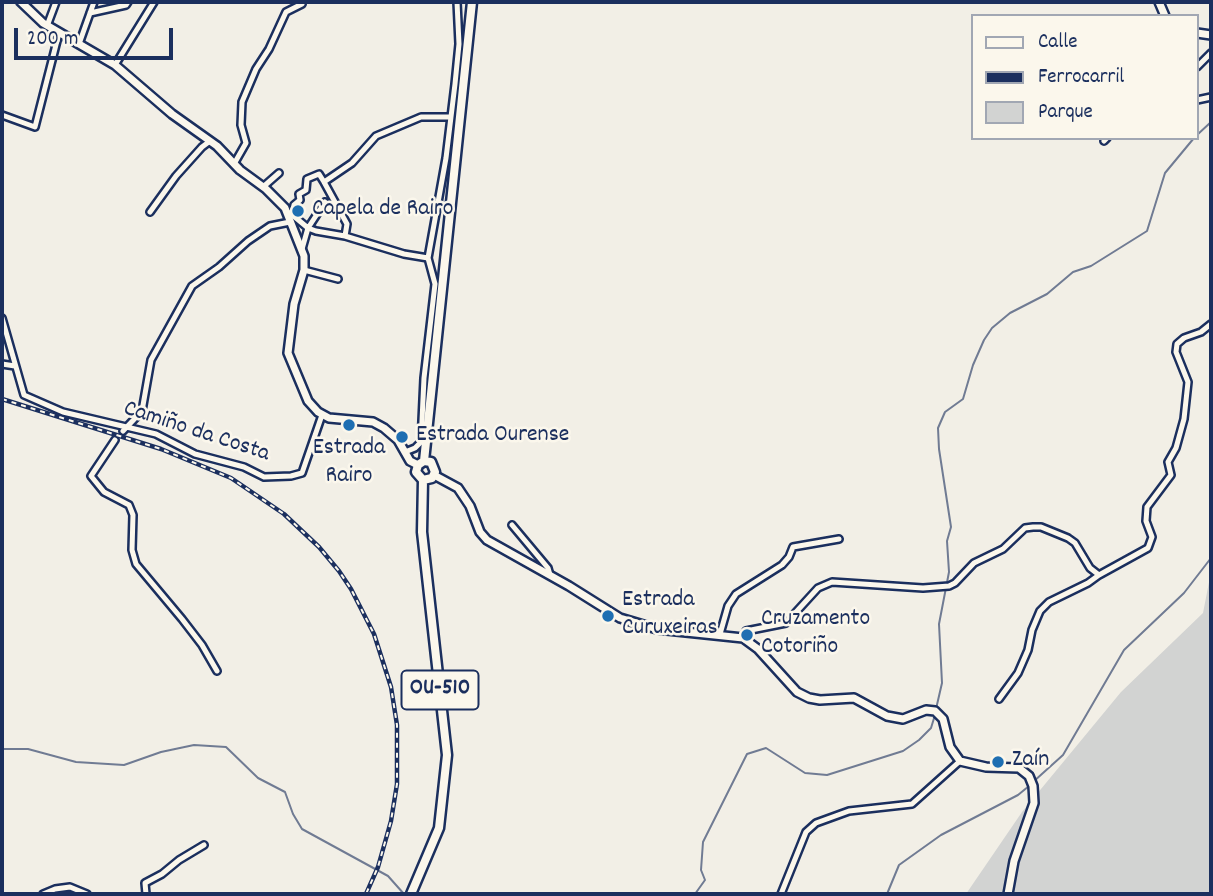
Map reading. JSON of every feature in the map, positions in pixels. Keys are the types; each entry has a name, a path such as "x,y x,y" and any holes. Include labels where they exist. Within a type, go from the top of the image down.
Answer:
{"main road":[{"name":"OU-510","path":"411,894 439,828 447,755 422,532 423,480 416,472 421,463 472,2"},
{"path":"421,463 433,465 434,475 423,480"}],"street":[{"path":"21,2 47,26 115,65 172,114 210,141 263,187 289,216 308,228 428,258"},
{"path":"47,26 56,2"},
{"path":"79,44 94,2"},
{"path":"90,13 126,5 128,2"},
{"path":"115,65 154,2"},
{"path":"405,452 421,442 424,378 435,284 428,258 446,158 458,44 457,2"},
{"path":"234,164 246,143 241,125 242,102 256,69 269,49 286,12 302,5"},
{"path":"2,115 35,127 59,33"},
{"path":"1199,65 1211,52"},
{"path":"324,182 352,163 376,136 421,117 450,117"},
{"path":"150,212 176,176 201,147 210,141"},
{"path":"263,187 279,173"},
{"path":"345,236 347,224 319,174 307,179 306,190 299,194 300,200 293,205 289,216 302,251 304,270 294,304 288,353 308,401 322,415 380,425 395,436 410,461 421,463"},
{"path":"302,251 308,228 325,202"},
{"path":"126,429 142,411 151,360 192,286 270,226 289,216"},
{"path":"304,270 338,279"},
{"path":"2,318 15,366 2,363"},
{"path":"999,699 1018,673 1040,611 1049,602 1148,548 1152,537 1145,513 1171,475 1168,462 1176,448 1184,419 1188,382 1177,352 1177,344 1211,324"},
{"name":"Camiño da Costa","path":"15,366 24,395 62,412 156,434 195,454 244,467 264,477 302,473 322,415"},
{"path":"115,440 91,476 104,492 129,505 133,515 132,550 136,564 202,645 217,671"},
{"path":"434,475 458,488 470,506 480,532 487,540 610,613 642,626 743,638 758,649 797,692 808,698 820,701 855,698 887,716 903,719 926,710 935,711 943,719 950,747 960,761 986,767 1019,768 1029,776 1033,786 1034,803 1014,861 1008,894"},
{"path":"512,525 548,568 551,576"},
{"path":"743,638 747,631 786,623 818,587 832,582 923,588 949,586 974,563 1003,549 1025,528 1048,530 1075,543 1090,568 1099,575"},
{"path":"720,634 728,606 736,594 782,565 793,547 839,539"},
{"path":"781,894 806,832 816,823 849,811 912,804 960,761"},
{"path":"146,894 145,883 204,845"},
{"path":"43,894 70,887 87,894"}],"green space":[{"path":"1211,572 1211,894 966,894 1022,812 1121,692 1203,613"}],"waterway":[{"path":"1199,133 1211,122"},
{"path":"936,709 942,683 939,624 949,572 947,541 951,527 939,449 938,428 945,412 963,399 973,365 992,328 1010,313 1047,294 1073,272 1091,266 1147,231 1165,173 1192,140"},
{"path":"1033,782 1063,755 1124,650 1184,593 1211,558"},
{"path":"695,894 705,880 701,870 703,842 747,754 766,748 805,773 827,775 903,751 931,728 935,715"},
{"path":"2,749 28,749 76,762 124,765 161,752 194,745 226,747 258,778 285,792 302,829 388,876 404,894"},
{"path":"887,894 899,865 941,835 1018,795 1029,786"}],"railway":[{"path":"2,399 161,449 231,478 284,514 319,547 339,571 374,634 391,687 397,725 397,784 391,821 378,867 366,894"}],"place":[{"name":"Capela de Rairo","path":"298,211"},
{"name":"Estrada Rairo","path":"349,425"},
{"name":"Estrada Ourense","path":"402,437"},
{"name":"Estrada Curuxeiras","path":"608,616"},
{"name":"Cruzamento Cotoriño","path":"747,635"},
{"name":"Zaín","path":"998,762"}]}
